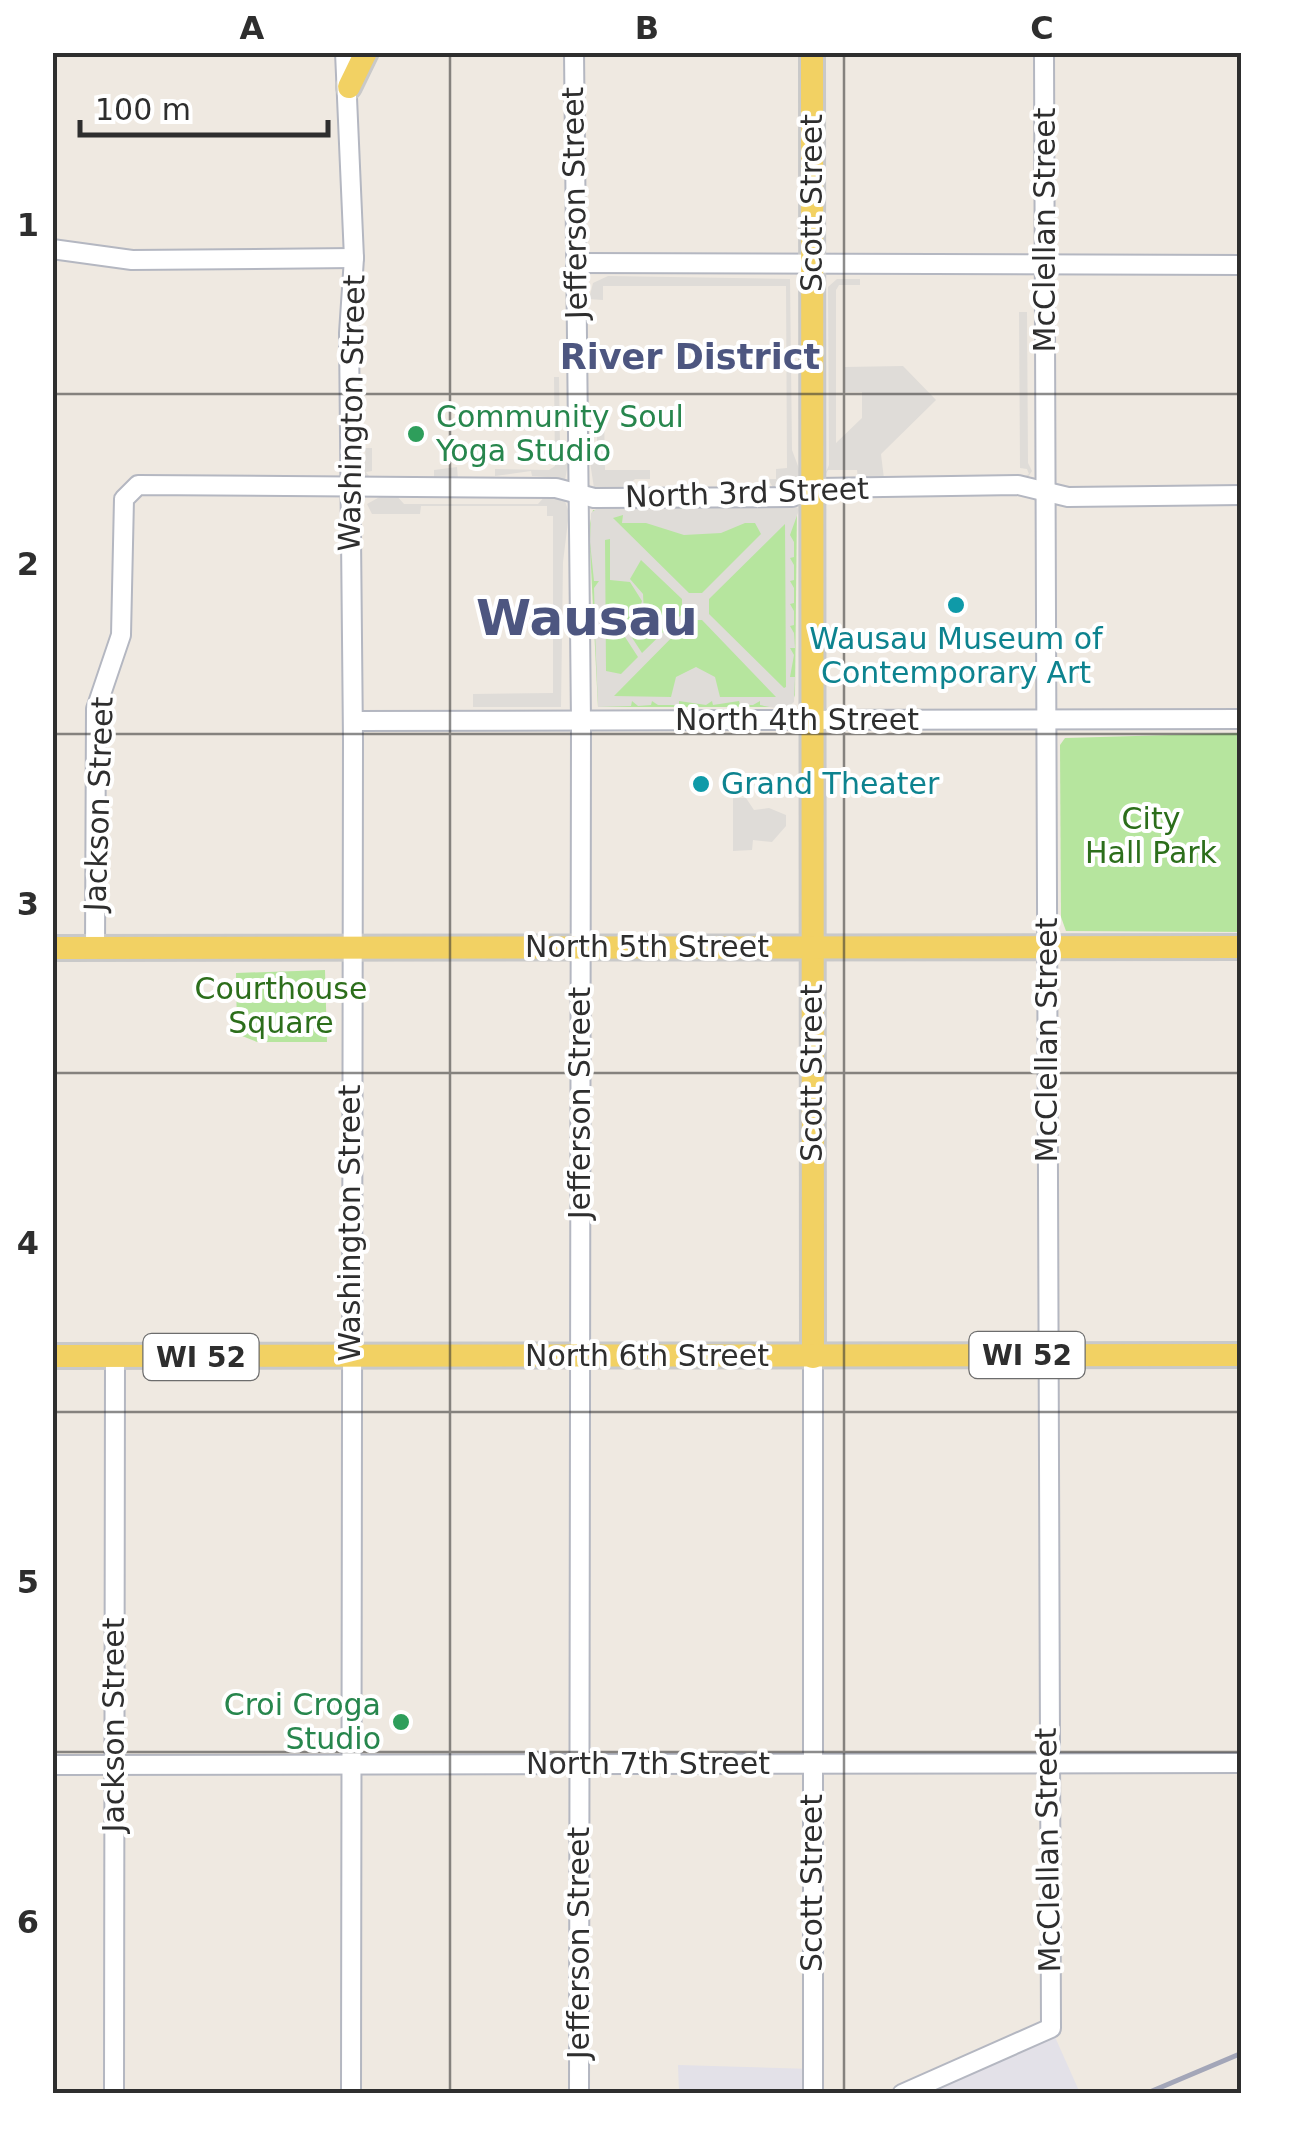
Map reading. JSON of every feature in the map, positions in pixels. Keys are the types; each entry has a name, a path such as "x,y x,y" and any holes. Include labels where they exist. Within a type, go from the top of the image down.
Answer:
{"main road":[{"path":"349,87 366,52"},
{"name":"Scott Street","path":"812,52 813,1357"},
{"name":"North 5th Street","path":"52,948 1242,947"},
{"name":"North 6th Street","path":"52,1356 1242,1355"}],"street":[{"name":"Washington Street","path":"345,52 354,258 349,333 353,721 351,2094"},
{"name":"Jefferson Street","path":"574,52 581,721 579,2094"},
{"name":"McClellan Street","path":"902,2094 1051,2028 1046,1762 1044,52"},
{"path":"52,248 132,260 354,258"},
{"path":"576,263 1242,265"},
{"name":"North 3rd Street","path":"133,487 327,484 349,488 556,488 580,496 789,497 812,489 1018,485 1068,497 1242,496"},
{"name":"Jackson Street","path":"94,948 96,710 121,635 123,505 133,487"},
{"name":"North 4th Street","path":"353,721 1242,719"},
{"name":"Jackson Street","path":"114,2094 115,1356"},
{"name":"Scott Street","path":"812,2094 813,1357"},
{"name":"North 7th Street","path":"52,1766 1242,1763"}],"shaded area":[{"path":"608,276 790,279 792,450 801,474 793,488 775,491 768,479 776,479 776,469 787,468 786,286 603,286 603,300 589,299 593,283"},
{"path":"837,279 860,279 860,285 839,285 836,290 836,443 862,418 862,392 845,392 845,367 903,366 936,400 881,454 884,479 858,479 857,470 828,470 824,477 829,465 828,287"},
{"path":"1019,312 1027,312 1028,463 1032,471 1028,477 1021,478 1029,474 1027,469 1020,468"},
{"path":"554,377 559,377 560,448 568,464 565,480 373,481 362,474 365,448 372,448 372,471 366,472 372,480 434,479 434,470 457,467 458,479 546,480 547,477 532,476 531,471 495,476 495,469 549,470 555,466"},
{"path":"597,412 604,412 605,470 650,470 650,479 635,479 621,492 594,488 590,462 597,461"},
{"path":"385,494 395,494 404,504 538,504 546,495 564,498 569,513 563,562 561,707 473,707 473,694 553,693 553,516 547,516 547,506 421,506 420,514 372,514 367,504"},
{"path":"712,504 726,504 727,508 749,504 750,508 795,504 799,510 790,535 794,542 794,557 790,558 794,580 790,581 794,603 790,604 794,625 790,626 795,648 790,648 794,655 790,677 795,677 794,702 785,710 760,705 760,701 753,705 740,705 739,701 713,705 712,701 706,705 679,701 679,705 658,705 652,701 651,705 638,706 632,701 631,706 598,707 595,632 599,625 595,625 594,588 599,581 594,581 591,513 600,506 704,508","holes":["623,515 622,523 646,523 684,535 721,533 755,523 761,534 702,593 689,593 613,518","785,524 786,687 709,614 709,599","610,539 610,580 630,582 642,601 635,625 626,631 610,631 610,636 625,637 638,657 621,674 606,671 605,540","641,560 682,599 682,614 642,653 629,633 644,614 643,594 630,579","689,620 702,620 776,697 720,697 715,677 696,667 676,677 671,697 614,696"]},
{"path":"733,798 746,798 754,810 769,808 786,815 786,826 772,842 753,840 752,850 733,851"},
{"path":"1051,2028 1080,2093 902,2094"},
{"path":"678,2065 812,2069 813,2093 679,2093"}],"green space":[{"path":"797,505 795,695 790,707 598,707 589,528 593,510"},
{"name":"City Hall Park","path":"1241,733 1241,932 1066,931 1061,917 1060,745 1065,738"},
{"name":"Courthouse Square","path":"325,970 327,1042 257,1042 237,1034 236,973"}],"railway":[{"path":"1145,2094 1242,2053"}],"place":[{"name":"Community Soul Yoga Studio","path":"416,434"},
{"name":"Wausau Museum of Contemporary Art","path":"956,605"},
{"name":"Grand Theater","path":"701,784"},
{"name":"Croi Croga Studio","path":"401,1722"}],"district":[{"name":"River District","path":"690,357"},
{"name":"Wausau","path":"587,617"}]}
